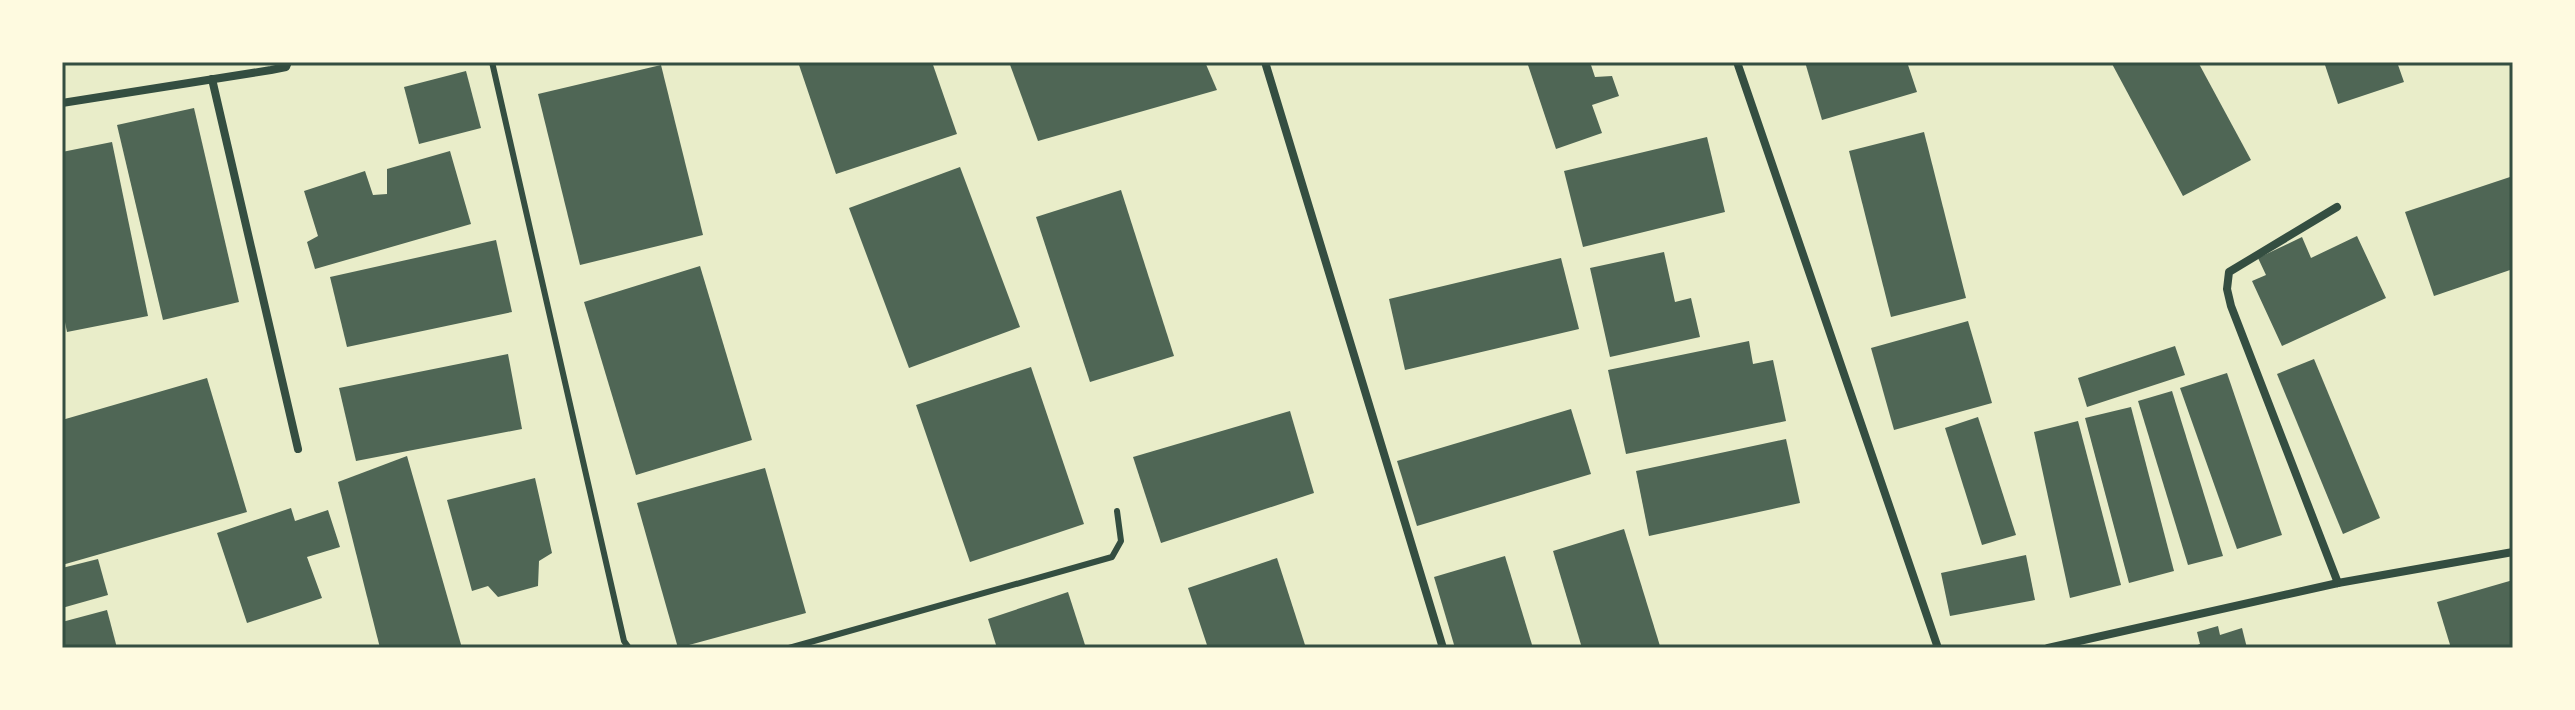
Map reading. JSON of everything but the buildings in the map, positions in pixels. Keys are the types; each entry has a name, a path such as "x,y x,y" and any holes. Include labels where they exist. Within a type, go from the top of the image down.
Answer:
{"street":[{"path":"62,103 286,67 288,62"},
{"path":"1265,62 1443,648"},
{"path":"1737,62 1938,648"},
{"path":"212,79 298,449"},
{"path":"2337,207 2229,272 2227,289 2338,583"},
{"path":"2048,648 2338,583 2513,552"}],"lane":[{"path":"492,62 624,641 629,648"},
{"path":"789,648 1112,557 1121,541 1117,511"}]}
